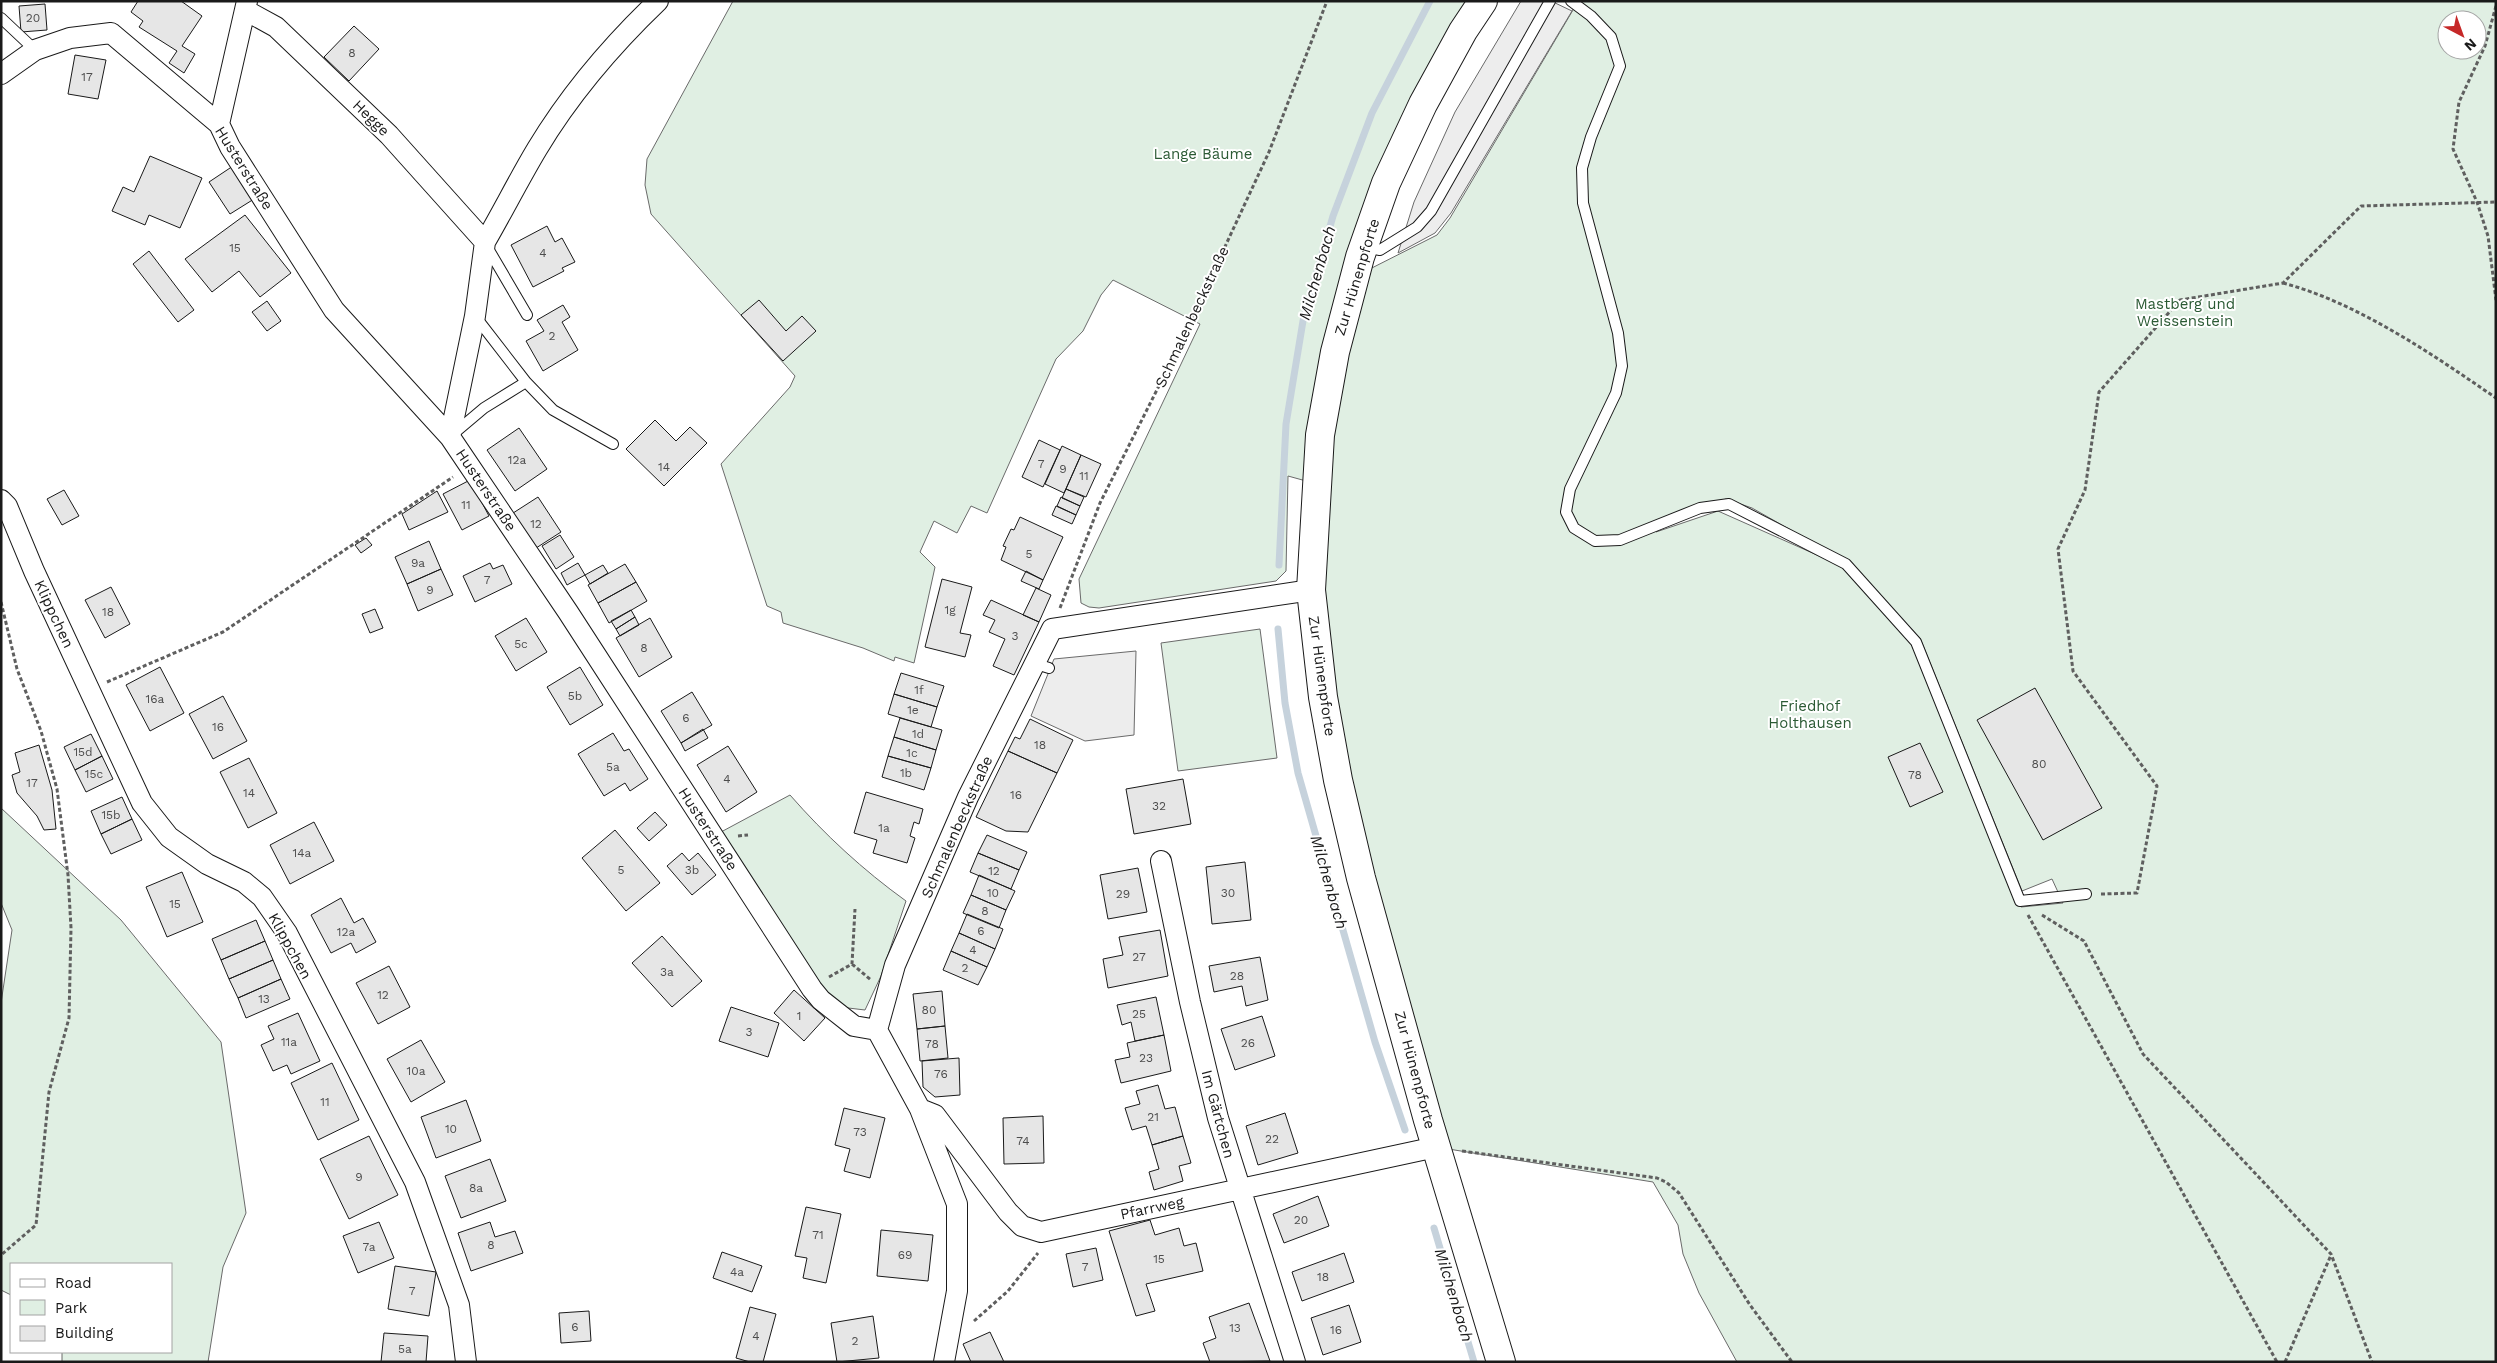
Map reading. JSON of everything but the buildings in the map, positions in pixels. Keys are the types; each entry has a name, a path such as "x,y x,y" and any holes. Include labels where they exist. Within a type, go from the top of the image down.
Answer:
{"main road":[{"name":"Zur Hünenpforte","path":"1483,1 1463,31 1423,104 1386,184 1372,248 1335,352 1320,434 1311,590 1323,698 1338,780 1361,878 1436,1147 1501,1362"}],"street":[{"path":"450,437 475,316 485,242 537,148 575,92 627,31 658,1"},
{"name":"Hegge","path":"219,124 246,6 276,27 388,134 485,242"},
{"name":"Husterstraße","path":"1,74 35,50 70,38 111,33 219,124 230,147 334,310 450,437 470,466 568,612 812,989 821,1000 854,1026 877,1030"},
{"name":"Klippchen","path":"1,500 7,506 88,690 142,803 169,837 207,864 244,882 262,897 286,933 415,1182 459,1305 466,1362"},
{"path":"1052,629 1311,590"},
{"name":"Schmalenbeckstraße","path":"877,1030 895,965 968,797 1041,666 1052,629"},
{"name":"Im Gärtchen","path":"1161,861 1218,1118 1295,1362"},
{"path":"877,1030 920,1109 957,1204 957,1291 943,1362"},
{"name":"Pfarrweg","path":"920,1109 935,1115 1008,1212 1022,1226 1041,1232 1436,1147"}],"lane":[{"path":"1372,248 1417,226 1431,211 1550,1"},
{"path":"1571,1 1591,16 1611,37 1620,66 1591,137 1582,168 1583,203 1618,333 1622,366 1616,393 1570,488 1566,512 1574,528 1595,541 1620,540 1700,508 1728,504 1846,564 1916,642 2020,901 2086,894"},
{"path":"1,18 35,50"},
{"path":"485,242 527,316"},
{"path":"475,316 526,382 553,410 613,444"},
{"path":"450,437 484,408 526,382"}],"path":[{"name":"Schmalenbeckstraße","path":"1052,629 1100,503 1176,352 1269,152 1327,1"},
{"path":"2496,6 2485,46 2459,102 2453,149 2478,202 2488,236 2496,300"},
{"path":"2283,283 2361,206 2496,202"},
{"path":"2086,894 2137,893 2158,786 2073,671 2058,549 2085,490 2099,392 2180,300 2283,283 2315,294 2397,333 2496,398"},
{"path":"88,690 223,632 470,466"},
{"path":"1,602 17,669 41,731 57,789 68,875 71,928 69,1018 49,1092 36,1225 1,1255"},
{"path":"2020,901 2084,941 2142,1054 2331,1254 2372,1362"},
{"path":"2020,901 2278,1362"},
{"path":"828,978 852,964 855,909"},
{"path":"1436,1147 1657,1178 1666,1182 1679,1193 1750,1305 1792,1362"},
{"path":"948,1337 974,1321 1008,1291 1042,1248 1050,1230"},
{"path":"2285,1362 2331,1254"}],"green space":[{"path":"733,1 1480,1 1356,276 1437,235 1450,218 1573,10 1573,1 2496,1 2496,1362 1737,1362 1699,1293 1683,1254 1678,1225 1653,1182 1436,1147 1338,781 1317,484 1288,476 1286,571 1276,581 1099,608 1089,607 1081,603 1079,579 1200,324 1113,280 1101,295 1083,331 1056,359 987,513 971,506 957,533 934,521 920,552 935,567 914,663 895,657 894,661 863,648 783,623 781,612 767,606 721,464 790,387 795,376 651,214 645,185 647,159","holes":["1726,499 1752,508 1847,562 1920,638 2022,891 2052,879 2063,903 2021,907 1913,644 1844,567 1718,511 1656,532 1653,522"]},
{"path":"1260,629 1277,758 1178,771 1161,643"},
{"path":"790,795 845,851 906,901 881,976 865,1010 840,1007 809,973 721,832"},
{"path":"1,808 121,920 221,1042 246,1213 223,1267 208,1362 62,1362 62,1353 172,1353 172,1263 10,1263 10,1294 1,1290 1,1003 12,930 1,903"}],"shaded area":[{"path":"1521,1 1551,1 1572,11 1451,213 1435,233 1398,253 1414,202 1455,112"},
{"path":"1136,651 1134,735 1085,741 1031,716 1054,659"}],"waterway":[{"name":"Milchenbach","path":"1279,565 1286,424 1303,321 1333,216 1372,113 1430,1"},
{"name":"Milchenbach","path":"1278,629 1285,703 1298,773 1375,1042 1405,1130"},
{"name":"Milchenbach","path":"1434,1228 1474,1362"}],"park label":[{"name":"Lange Bäume","path":"1203,154"},
{"name":"Mastberg und Weissenstein","path":"2185,312"},
{"name":"Friedhof Holthausen","path":"1810,714"}]}
